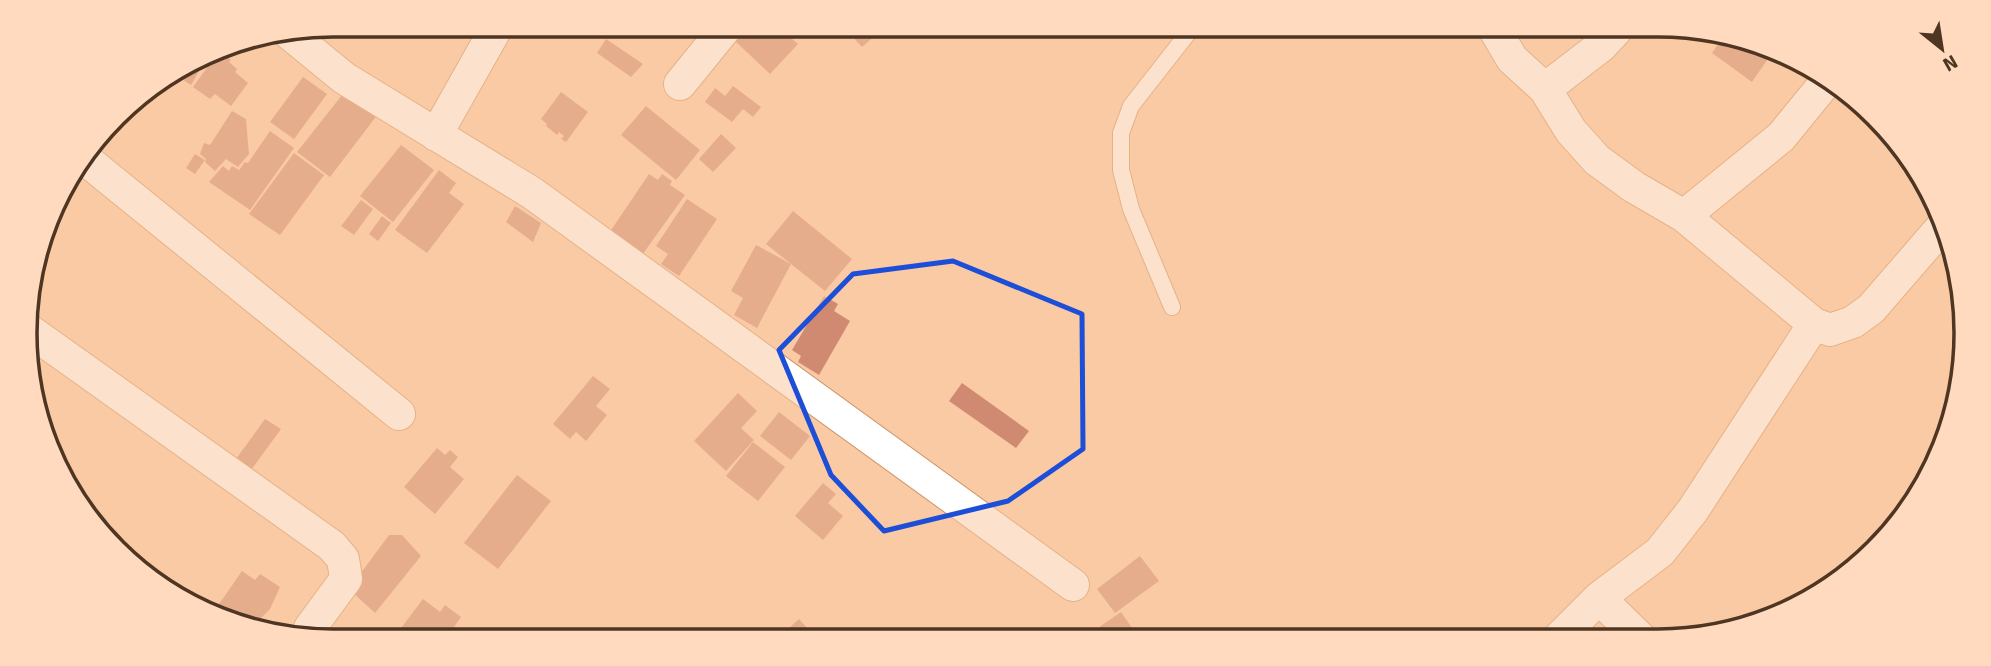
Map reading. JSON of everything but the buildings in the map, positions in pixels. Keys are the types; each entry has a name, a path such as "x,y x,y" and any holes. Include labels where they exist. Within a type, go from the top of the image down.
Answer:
{"street":[{"path":"436,135 491,37"},
{"path":"680,84 718,37"},
{"path":"1499,37 1512,59 1545,89 1571,131 1597,160 1634,187 1684,216 1814,324 1830,330 1853,322 1871,309 1937,233"},
{"path":"1545,89 1609,37"},
{"path":"296,39 344,78 554,208 1073,585"},
{"path":"1684,216 1781,137 1822,87"},
{"path":"90,163 399,414"},
{"path":"1568,629 1599,598 1660,552 1693,510 1814,324"},
{"path":"37,336 332,546 343,559 346,579 310,629"},
{"path":"1599,598 1631,629"}],"lane":[{"path":"1172,307 1131,209 1121,170 1121,133 1131,106 1185,37"}],"highlighted area":[{"path":"953,261 1082,314 1083,449 1008,501 884,531 831,475 779,350 853,274"}]}
